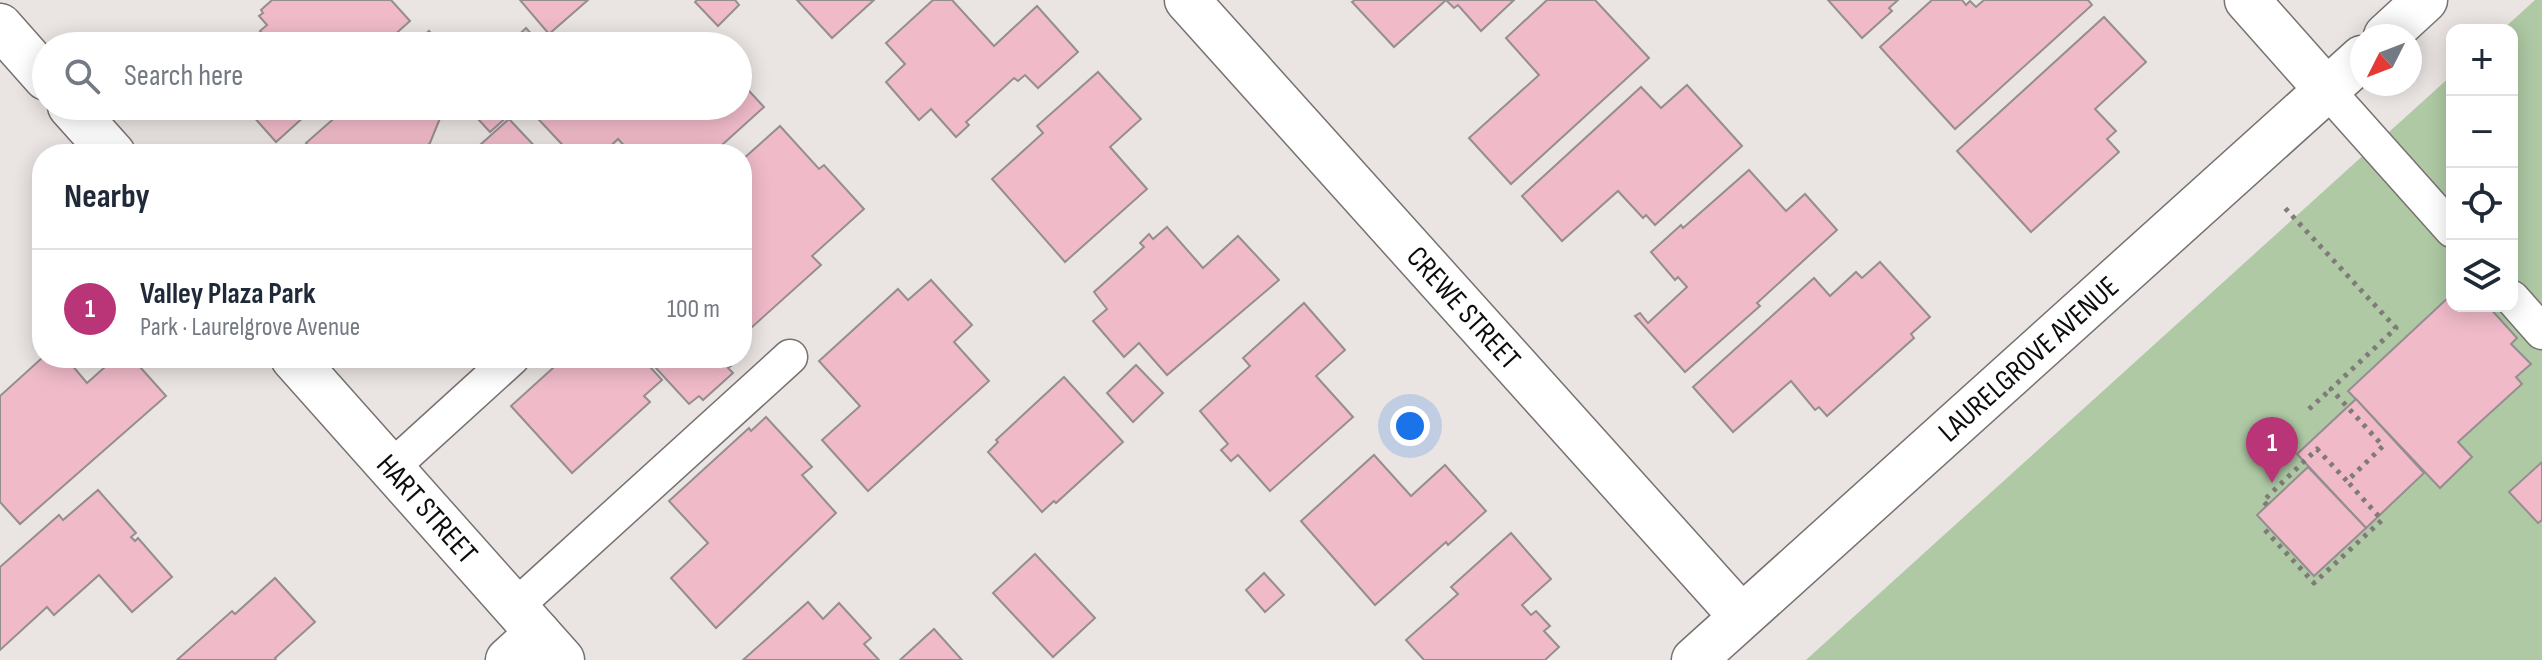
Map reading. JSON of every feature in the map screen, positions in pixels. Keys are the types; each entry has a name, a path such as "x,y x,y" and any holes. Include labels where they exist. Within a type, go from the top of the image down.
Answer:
{"street":[{"name":"CREWE STREET","path":"1187,0 1741,616"},
{"path":"2247,0 2327,90"},
{"path":"2399,24 2425,0"},
{"path":"0,26 32,62"},
{"name":"LAURELGROVE AVENUE","path":"1694,660 2350,69"},
{"path":"83,120 104,144"},
{"name":"HART STREET","path":"302,368 391,468 531,640"}],"lane":[{"path":"2327,90 2446,223"},
{"path":"2518,305 2542,332"},
{"path":"531,640 790,357"},
{"path":"391,468 501,368"}],"path":[{"path":"2285,208 2396,328 2309,409"},
{"path":"2331,389 2383,446 2347,481"},
{"path":"2265,530 2314,583 2382,520 2317,449 2263,501 2267,505"}],"green space":[{"path":"2535,0 2542,0 2542,660 1806,660 2446,80 2446,312 2518,312 2518,24 2509,24"}],"building":[{"path":"272,0 391,0 410,21 398,32 261,32 267,25 259,16 263,13 261,10"},
{"path":"520,0 588,0 551,32 547,32"},
{"path":"735,0 739,5 718,26 695,2"},
{"path":"797,0 874,0 832,38"},
{"path":"933,0 952,0 994,46 1037,6 1078,52 1038,88 1025,75 1018,81 1014,78 966,122 969,125 956,137 931,109 919,120 886,82 905,64 886,43"},
{"path":"1446,0 1394,47 1352,2"},
{"path":"1446,0 1514,0 1481,31 1458,5 1454,8"},
{"path":"1547,0 1595,0 1649,58 1511,184 1469,138 1539,75 1506,38"},
{"path":"1828,0 1898,0 1889,8 1892,11 1862,38"},
{"path":"1932,0 1962,0 1966,5 1970,1 1976,7 1984,0 2088,0 2092,5 1955,129 1880,47"},
{"path":"2104,17 2146,62 2095,109 2116,131 2107,139 2119,152 2031,232 1957,151"},
{"path":"1098,72 1141,119 1110,147 1147,189 1065,262 992,179 1043,133 1037,126"},
{"path":"1687,85 1742,146 1655,225 1646,215 1643,218 1618,191 1562,241 1522,196 1641,87 1661,108"},
{"path":"752,94 764,107 752,118"},
{"path":"256,120 300,120 276,142"},
{"path":"332,120 439,120 429,144 306,143"},
{"path":"479,120 503,120 490,132"},
{"path":"510,120 533,144 481,144"},
{"path":"539,120 750,120 723,144 623,144 618,139 613,144 562,144"},
{"path":"780,126 819,169 824,165 864,209 812,256 821,265 752,327 752,151"},
{"path":"1749,170 1786,211 1805,194 1837,230 1757,303 1760,306 1685,372 1635,316 1640,313 1648,323 1687,287 1678,277 1675,280 1651,252"},
{"path":"1167,227 1203,268 1238,236 1279,280 1167,375 1139,343 1124,357 1093,321 1107,309 1094,292 1144,247 1140,243 1149,234 1153,239"},
{"path":"1880,262 1930,317 1911,334 1914,338 1827,416 1819,407 1815,410 1791,381 1733,432 1693,387 1814,278 1830,296 1856,272 1862,278"},
{"path":"931,280 972,325 954,342 989,381 868,491 822,440 860,406 819,361 898,289 908,300"},
{"path":"2446,300 2446,312 2493,312 2517,338 2511,344 2531,364 2516,377 2522,384 2458,442 2472,457 2440,488 2348,391"},
{"path":"1304,303 1345,350 1316,376 1353,417 1270,491 1238,455 1231,461 1221,450 1228,444 1200,411 1250,366 1243,358"},
{"path":"1136,365 1163,393 1133,422 1107,393"},
{"path":"32,367 74,368 87,383 104,368 141,368 166,396 20,524 0,502 0,396"},
{"path":"553,368 651,368 662,380 644,396 650,402 572,473 511,406"},
{"path":"656,368 728,368 733,373 703,400 699,396 689,404"},
{"path":"1064,377 1123,442 1042,512 988,452 998,442 996,440"},
{"path":"2356,399 2424,473 2366,528 2297,454"},
{"path":"766,417 812,467 802,475 836,513 716,628 671,578 708,543 669,501 749,428 751,431"},
{"path":"1374,455 1411,496 1445,465 1486,511 1375,605 1301,521"},
{"path":"2542,462 2542,520 2538,523 2509,492"},
{"path":"2308,467 2366,528 2314,576 2257,515"},
{"path":"98,490 136,533 131,537 135,541 138,538 172,577 132,612 99,575 54,615 47,607 0,650 0,567 59,515 63,520"},
{"path":"1511,533 1551,579 1522,605 1531,615 1536,611 1550,626 1544,631 1559,647 1545,660 1424,660 1406,640 1458,594 1451,587"},
{"path":"1035,554 1095,618 1053,657 993,593"},
{"path":"1264,573 1284,595 1265,612 1246,590"},
{"path":"275,578 315,622 276,660 177,660 232,611 235,614"},
{"path":"808,602 823,619 839,603 871,638 864,644 879,660 743,660"},
{"path":"934,629 962,660 900,660"}],"place":[{"name":"Valley Plaza Park","path":"2272,483"}]}
